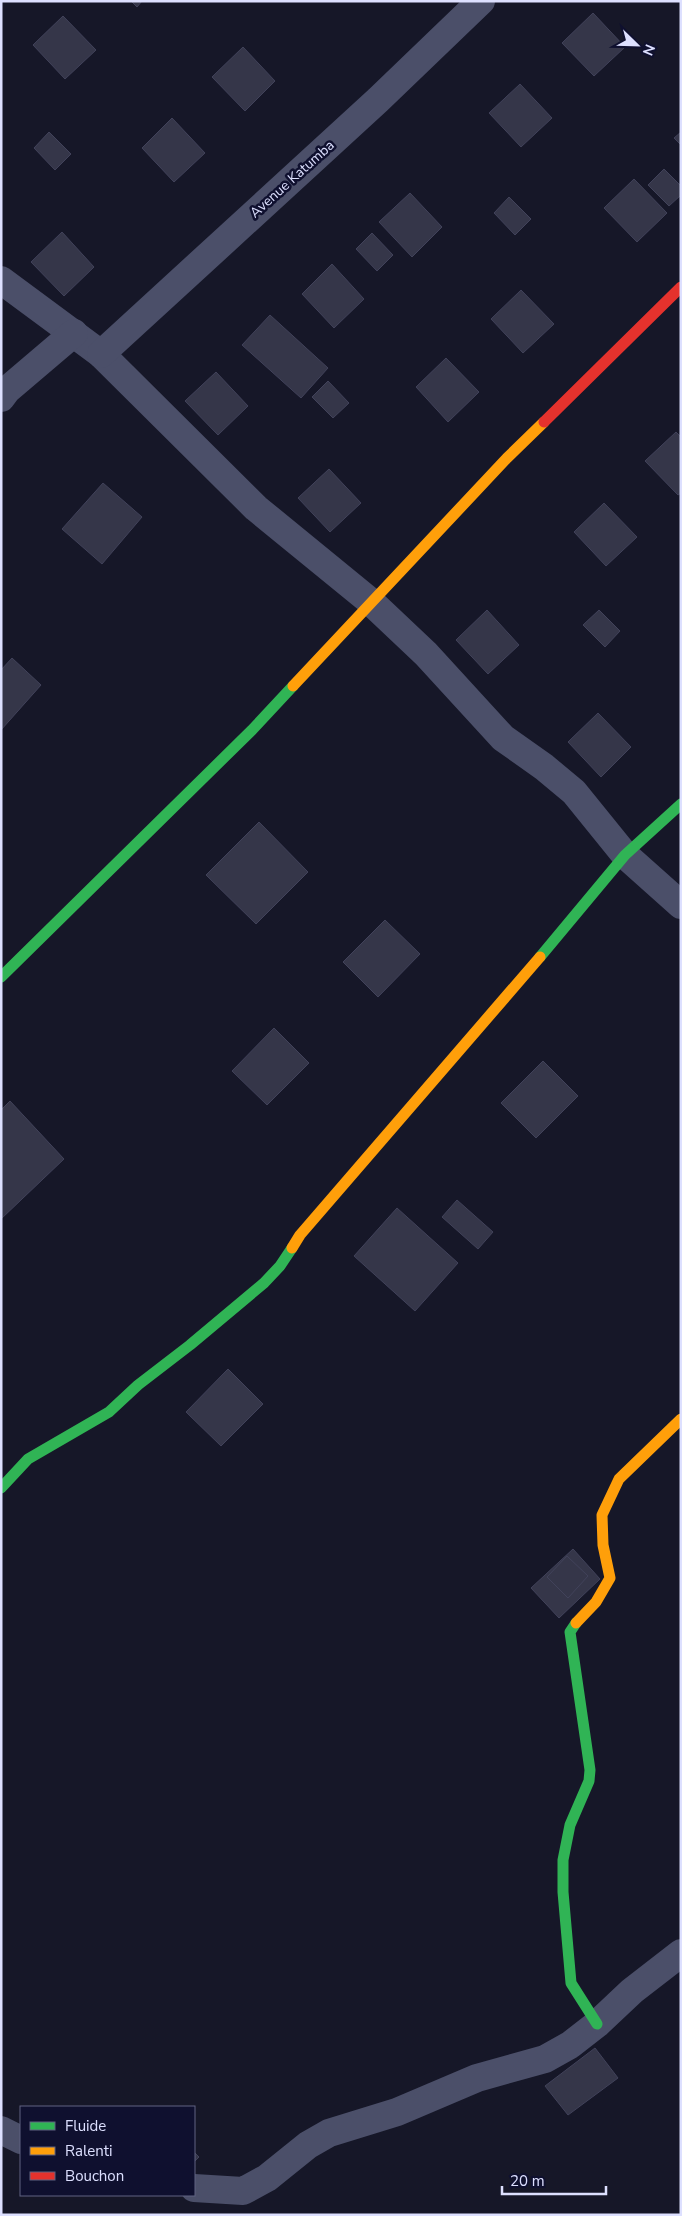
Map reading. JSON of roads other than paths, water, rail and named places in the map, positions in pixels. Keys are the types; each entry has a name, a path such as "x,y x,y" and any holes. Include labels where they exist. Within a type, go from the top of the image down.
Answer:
{"street":[{"name":"Avenue Katumba","path":"101,354 378,100 481,1"},
{"path":"1,280 74,332 101,354 256,508 371,602 426,654 503,738 544,767 574,792 624,855 681,905"},
{"path":"1,977 252,730 507,458 681,287"},
{"path":"1,398 7,390 74,332"},
{"path":"1,1488 28,1458 109,1412 138,1385 190,1345 264,1283 280,1266 300,1235 532,966 624,855 681,804"},
{"path":"597,2024 572,1982 563,1892 563,1860 570,1825 589,1781 590,1770 570,1632 578,1619 596,1602 610,1578 603,1545 602,1515 619,1479 681,1419"},
{"path":"195,2188 243,2191 267,2178 308,2146 329,2133 397,2112 477,2078 544,2059 570,2045 597,2024 632,1991 681,1952"},
{"path":"1,2130 20,2140"}]}
